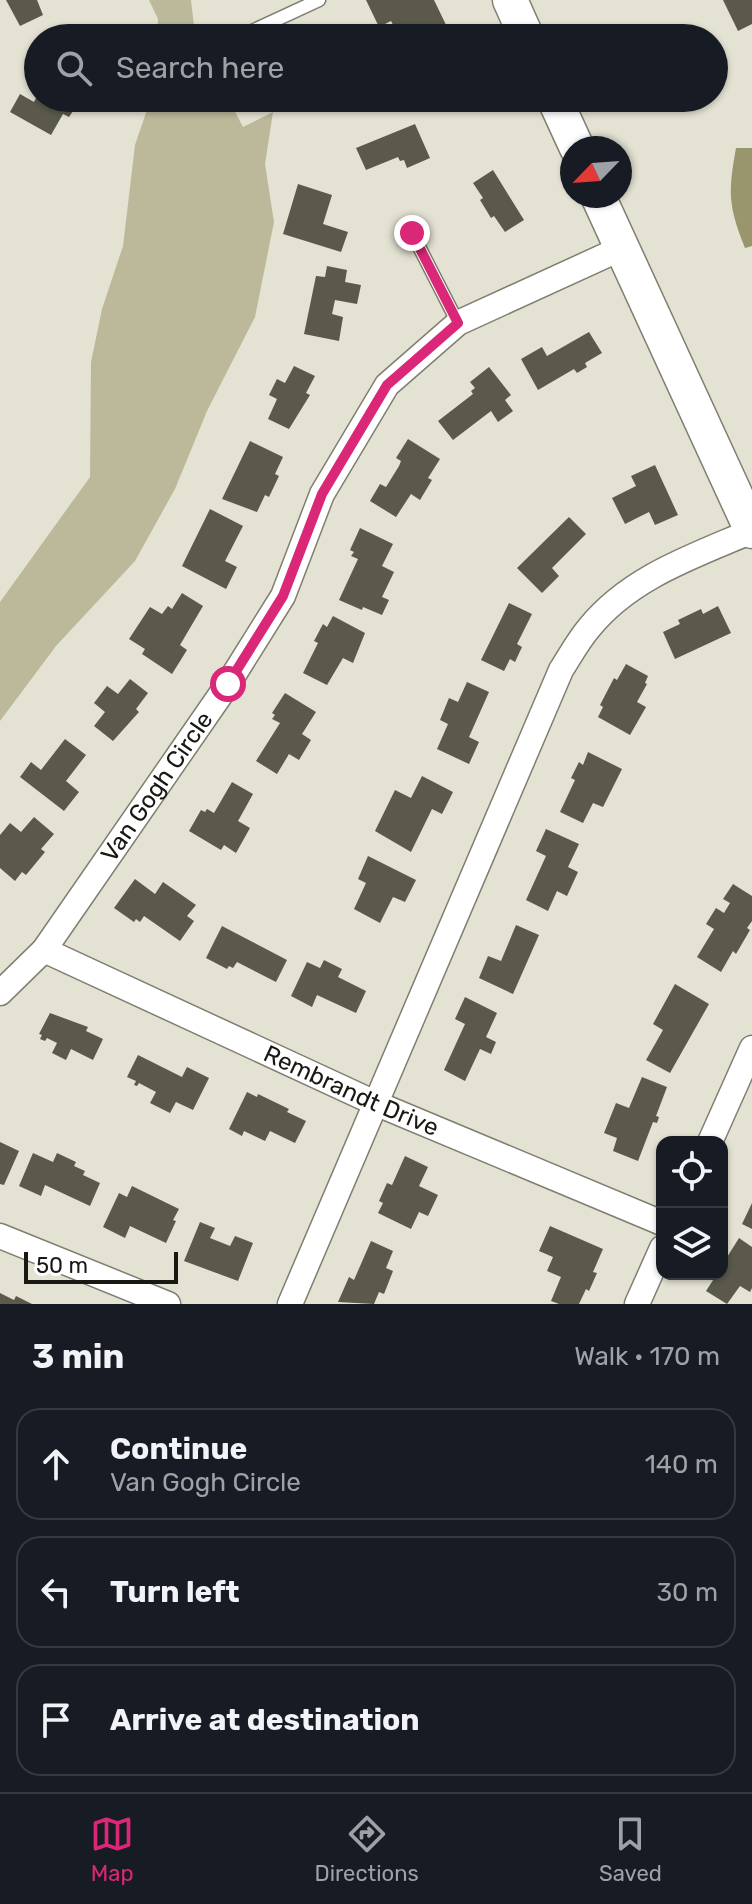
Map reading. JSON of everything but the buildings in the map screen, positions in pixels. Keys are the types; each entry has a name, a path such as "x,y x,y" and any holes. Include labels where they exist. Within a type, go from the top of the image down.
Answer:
{"main road":[{"path":"510,0 521,24"},
{"path":"560,112 571,136"},
{"path":"604,208 752,531"}],"street":[{"name":"Van Gogh Circle","path":"0,993 44,950 228,684 283,596 322,494 387,385 458,323 622,248"},
{"path":"290,1304 561,670 581,639 612,605 645,580 752,531"},
{"name":"Rembrandt Drive","path":"44,950 375,1103 656,1220"},
{"path":"713,1136 752,1048"},
{"path":"0,1236 168,1304"},
{"path":"637,1304 656,1261"}],"lane":[{"path":"267,24 319,0"},
{"path":"412,233 458,323"}],"shaded area":[{"path":"149,0 191,0 194,24 158,24"},
{"path":"146,112 235,112 243,127 273,112 265,164 274,222 255,317 207,411 175,489 135,561 56,646 0,721 0,602 90,477 91,362 102,309 123,246 135,145"},
{"path":"736,148 752,148 752,246 745,248 731,199"}],"route":[{"path":"228,684 283,596 322,494 387,385 458,323 412,233"}]}
